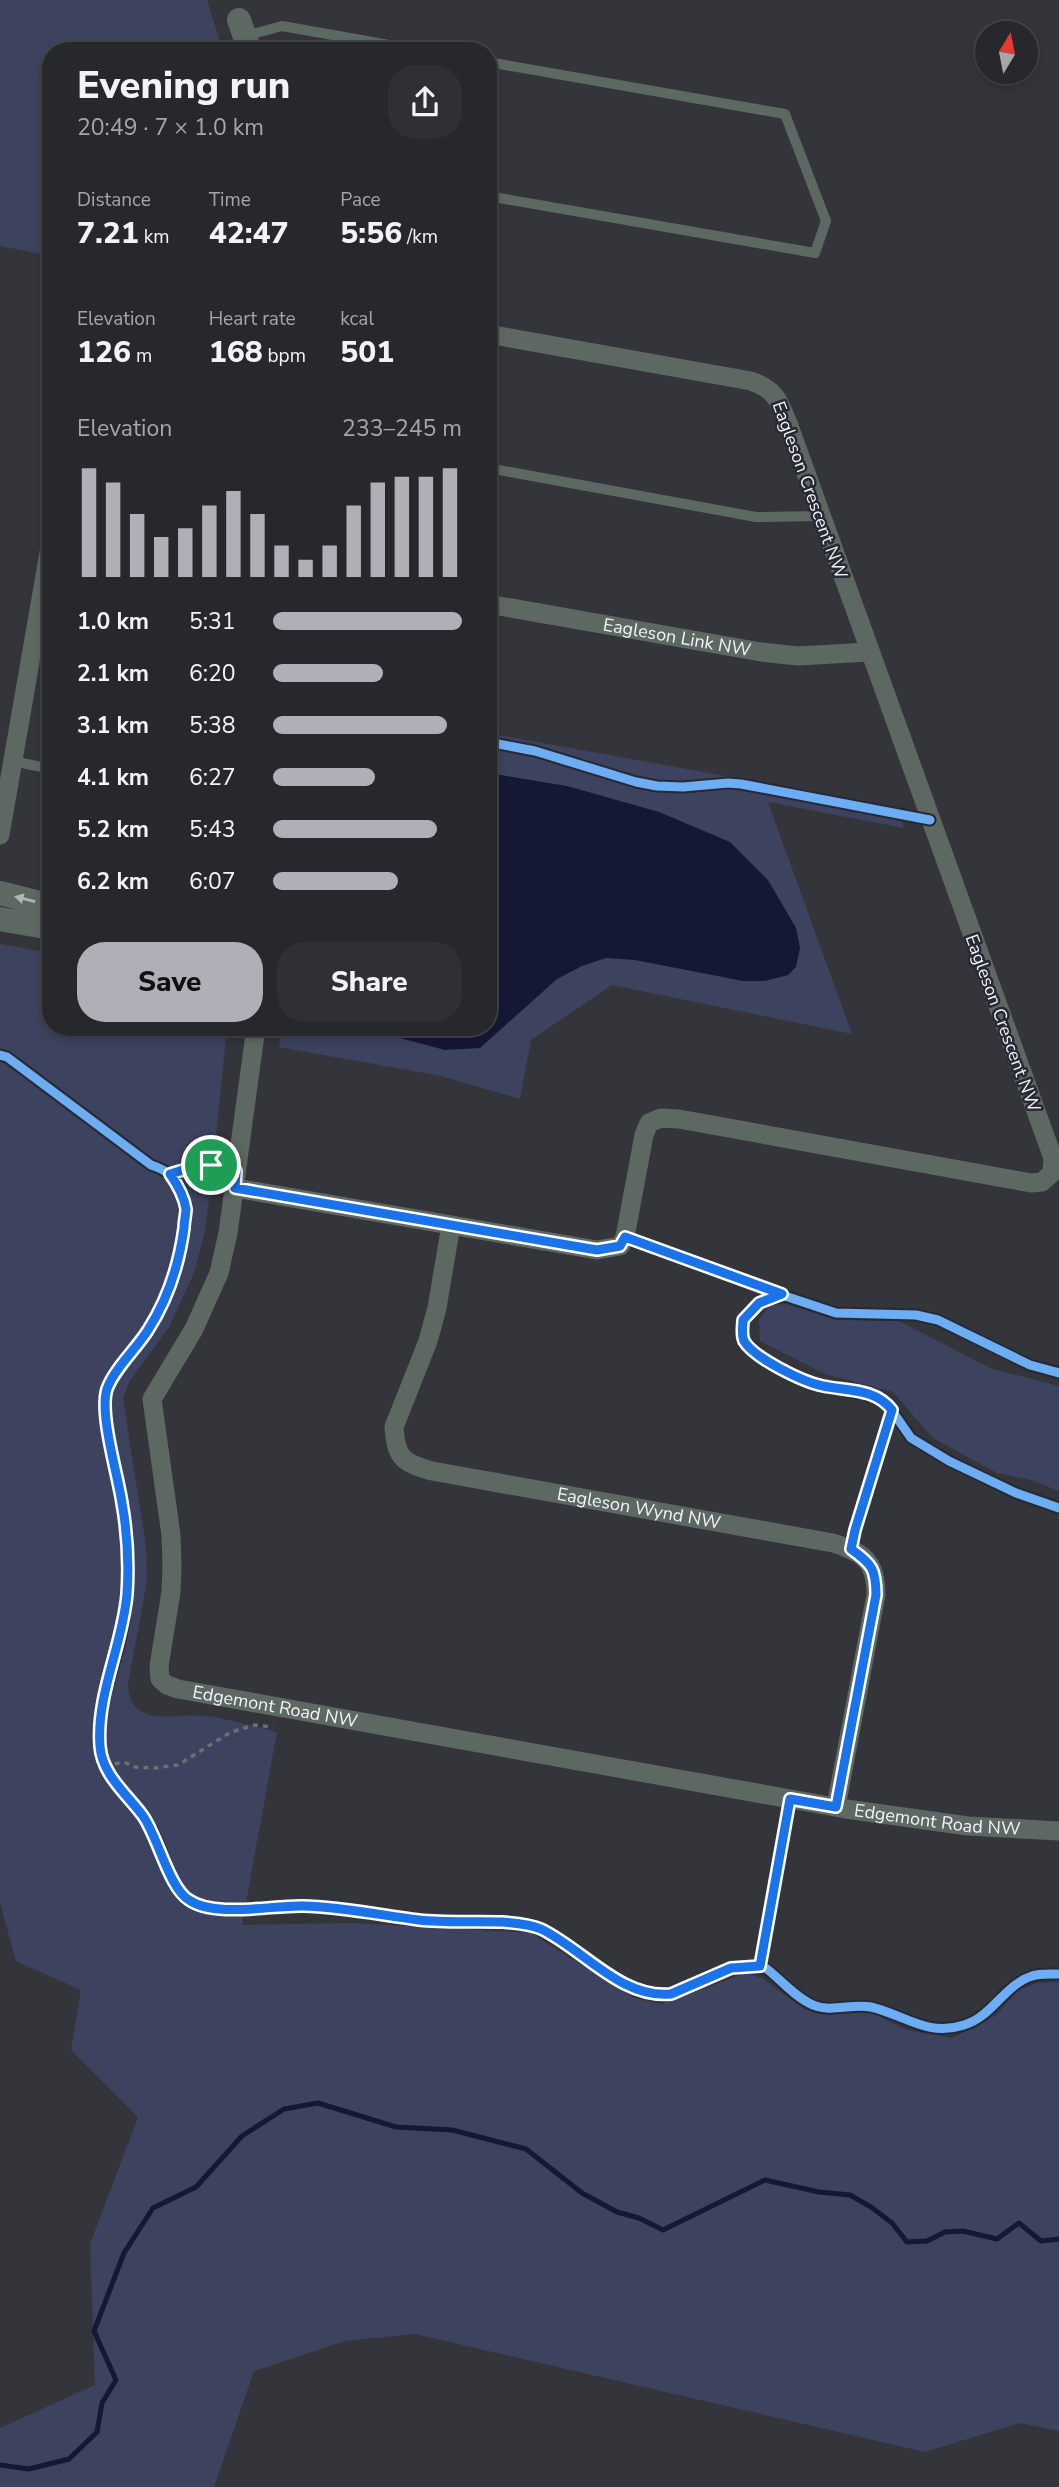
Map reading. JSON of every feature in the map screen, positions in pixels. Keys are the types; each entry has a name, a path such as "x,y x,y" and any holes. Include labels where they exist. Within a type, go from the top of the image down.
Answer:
{"street":[{"name":"Eagleson Crescent NW","path":"497,336 751,381 765,386 775,394 789,426 1053,1158 1052,1173 1042,1182 1031,1183 679,1119 661,1118 649,1123 644,1135 625,1237"},
{"path":"0,835 42,593"},
{"name":"Eagleson Link NW","path":"497,606 786,655 832,656 869,652"},
{"path":"0,893 42,903"},
{"path":"0,919 42,926"},
{"name":"Edgemont Road NW","path":"255,1036 235,1188 219,1273 208,1303 152,1399 171,1535 172,1564 171,1591 159,1666 160,1679 177,1689 836,1807 968,1826 1059,1831"},
{"path":"235,1188 597,1250 620,1246 625,1237"},
{"name":"Eagleson Wynd NW","path":"451,1225 437,1308 428,1341 394,1427 399,1456 412,1466 432,1471 833,1543 851,1549"},
{"path":"836,1807 876,1595 876,1575 868,1561 851,1549"}],"lane":[{"path":"245,36 282,26 372,42"},
{"path":"497,64 785,114 826,221 815,253 497,198"},
{"path":"497,470 756,517 821,516"},
{"path":"13,761 42,767"}],"path":[{"path":"625,1237 794,1299"},
{"path":"768,1298 782,1294"},
{"path":"851,1549 889,1406"},
{"path":"889,1406 898,1420"},
{"path":"111,1777 104,1761 145,1767 178,1765 231,1732 255,1726 285,1728 288,1709"},
{"path":"759,1967 790,1799"}],"shaded area":[{"path":"0,0 207,0 220,42 42,42 42,254 0,246"},
{"path":"497,735 896,807 904,828 768,802 852,1034 612,985 531,1040 520,1099 441,1076 279,1047 281,1036 497,1036"},
{"path":"497,774 567,786 659,812 730,842 768,880 796,928 800,948 796,967 788,975 765,981 743,981 635,960 606,958 582,966 557,979 497,1033"},
{"path":"0,944 42,951 42,1036 226,1036 211,1187 204,1235 194,1273 169,1327 129,1382 123,1399 146,1546 147,1581 128,1684 131,1699 137,1708 146,1714 170,1717 207,1716 277,1732 242,1925 353,1923 531,1933 634,1998 661,2004 746,1973 762,1978 804,2009 819,2014 856,2009 874,2014 907,2030 952,2038 995,2016 1019,1990 1038,1983 1059,1982 1059,2431 1020,2423 925,2452 415,2334 344,2341 254,2371 214,2487 0,2487 0,2428 95,2385 90,2244 138,2117 71,2050 81,1990 16,1961 0,1903"},
{"path":"393,1036 493,1036 480,1048 445,1050"},
{"path":"787,1304 836,1320 899,1321 992,1369 1059,1386 1059,1491 1031,1480 997,1473 933,1438 893,1392 825,1374 760,1341 759,1319 771,1305"}],"waterway":[{"path":"0,2465 29,2469 69,2459 97,2432 102,2403 116,2380 94,2331 124,2253 153,2208 196,2187 242,2136 284,2109 318,2103 396,2127 452,2130 526,2149 582,2193 617,2212 639,2218 663,2230 765,2180 819,2192 850,2195 892,2223 907,2242 927,2241 945,2232 963,2231 997,2239 1019,2223 1041,2241 1059,2239"}],"cycle path":[{"path":"497,744 535,751 657,786 741,784 930,820"},
{"path":"0,1055 7,1057 151,1165 169,1174 180,1188 185,1207 180,1252 165,1298 147,1332 119,1369 107,1392 106,1417 125,1524 128,1582 123,1626 102,1709 99,1735 100,1748 108,1771 146,1820 176,1886 187,1900 198,1905 227,1910 319,1907 421,1920 522,1924 555,1936 618,1980 652,1993 671,1994 718,1973 743,1966 755,1966 767,1969 813,2005 827,2008 871,2007 927,2027 951,2028 974,2021 1022,1980 1038,1974 1059,1974"},
{"path":"1059,1373 1030,1365 938,1320 916,1315 836,1313 782,1295 759,1303 743,1319 743,1339 765,1361 820,1386 878,1397 886,1402 911,1438 949,1461 1016,1493 1059,1508"}],"route":[{"path":"211,1165 236,1171 235,1188 597,1250 620,1246 625,1237 782,1294 759,1303 743,1320 743,1339 752,1350 765,1361 820,1386 878,1397 892,1410 851,1549 868,1561 876,1575 876,1595 836,1807 790,1799 760,1966 731,1968 671,1994 660,1995 634,1989 569,1945 537,1928 508,1922 423,1920 304,1906 222,1909 201,1906 187,1899 178,1889 153,1830 111,1777 100,1747 102,1709 119,1645 127,1593 123,1507 105,1412 107,1389 149,1329 170,1288 181,1253 186,1209 178,1186 170,1174 211,1165"}]}
